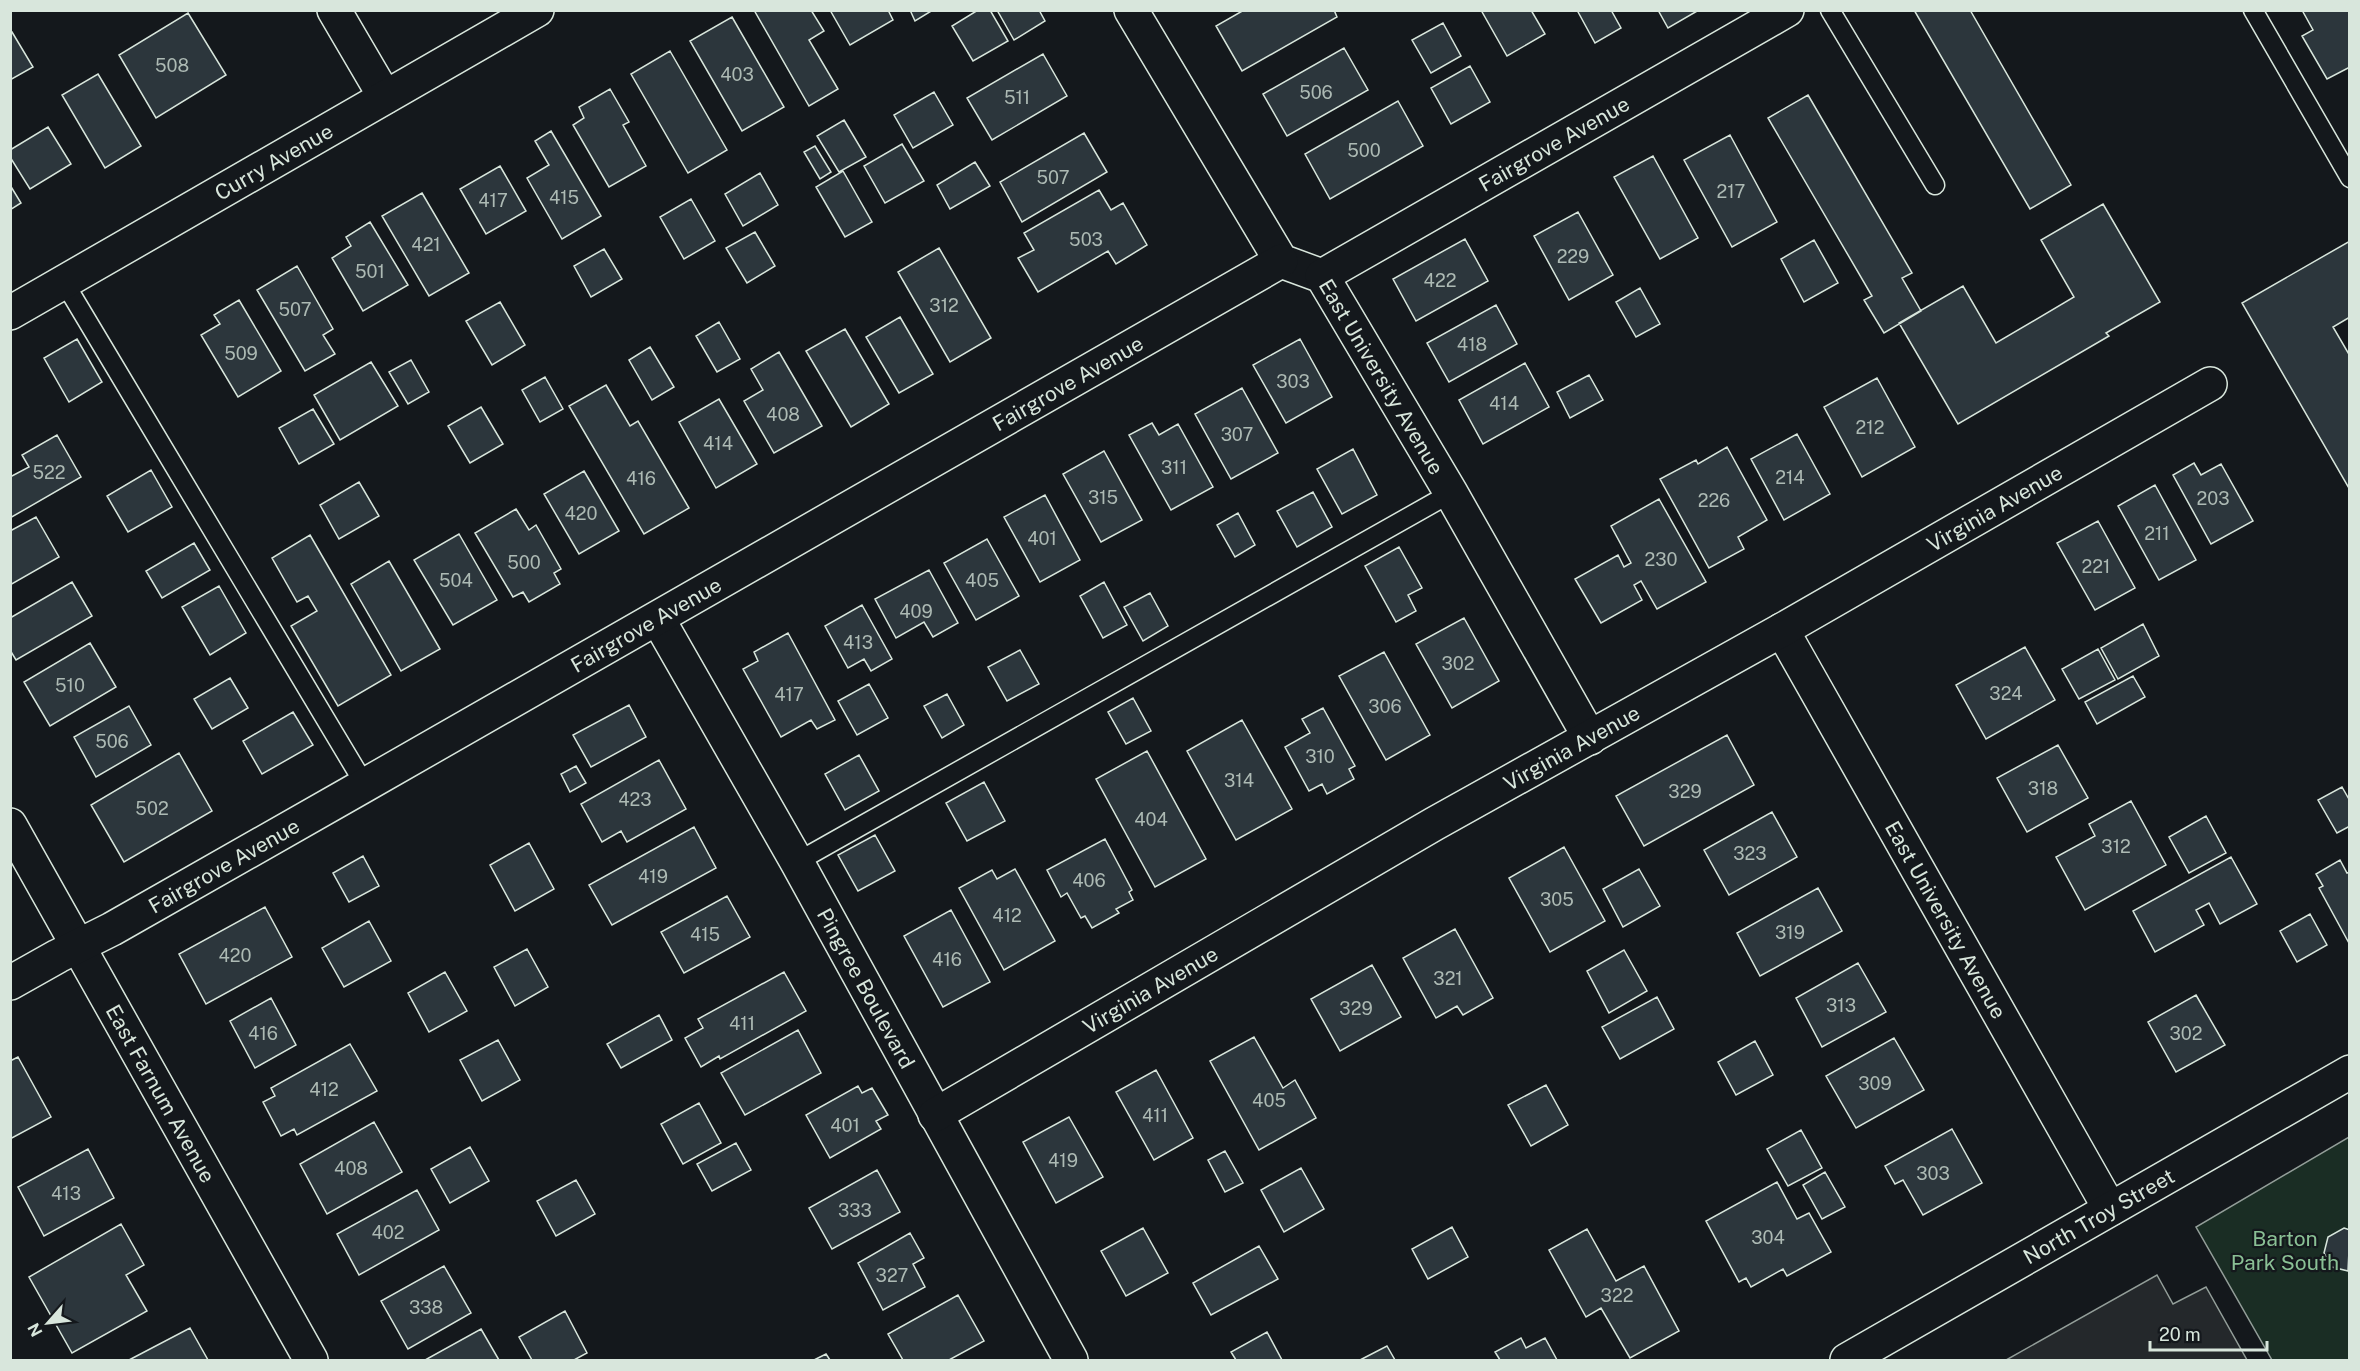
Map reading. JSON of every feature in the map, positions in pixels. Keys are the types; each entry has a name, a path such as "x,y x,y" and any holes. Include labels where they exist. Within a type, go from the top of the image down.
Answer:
{"street":[{"path":"334,10 385,97"},
{"name":"Curry Avenue","path":"10,314 537,10"},
{"path":"1131,10 1281,261"},
{"name":"Fairgrove Avenue","path":"1322,276 1786,10"},
{"name":"East University Avenue","path":"1281,261 1322,276 1451,493 1590,738"},
{"name":"Fairgrove Avenue","path":"10,984 112,929 658,619 1281,261"},
{"name":"Virginia Avenue","path":"935,1115 1434,824 1782,630 2210,384"},
{"name":"Pingree Boulevard","path":"658,619 797,862 1071,1360"},
{"name":"East University Avenue","path":"1782,630 2110,1209"},
{"name":"East Farnum Avenue","path":"10,825 311,1360"},
{"name":"North Troy Street","path":"1846,1360 2349,1072"}],"lane":[{"path":"1830,10 1935,185"},
{"path":"2253,10 2349,178"},
{"path":"64,282 366,785"},
{"path":"797,862 1451,493"}],"green space":[{"name":"Barton Park South","path":"2349,1137 2349,1360 2272,1360 2196,1227"}],"shaded area":[{"path":"2157,1275 2173,1304 2206,1287 2247,1360 2006,1360"}],"building":[{"path":"754,10 811,10 824,31 809,40 838,89 809,106"},
{"path":"830,10 888,10 893,20 850,45"},
{"path":"910,10 933,10 915,21"},
{"path":"978,10 990,10 1008,41 973,61 952,26"},
{"path":"997,10 1039,10 1045,21 1014,40"},
{"path":"1244,10 1334,10 1337,17 1242,71 1216,26"},
{"path":"1481,10 1531,10 1545,34 1507,56"},
{"path":"1577,10 1611,10 1621,28 1595,43"},
{"path":"1658,10 1699,10 1668,28"},
{"path":"1914,10 1970,10 2071,185 2030,209"},
{"path":"2302,10 2350,10 2350,67 2327,79 2302,36 2313,30"},
{"path":"188,13 226,75 156,118 119,55"},
{"path":"732,17 784,107 742,131 690,41"},
{"path":"1443,23 1461,56 1431,73 1412,40"},
{"path":"12,32 33,67 10,80 10,33"},
{"path":"1344,48 1368,90 1287,136 1263,94"},
{"path":"670,51 727,150 688,173 631,74"},
{"path":"1043,54 1067,96 992,140 967,98"},
{"path":"1470,66 1490,102 1451,124 1431,88"},
{"path":"98,74 141,146 105,168 62,95"},
{"path":"610,89 629,122 623,125 646,166 609,187 573,125 584,118 579,107"},
{"path":"934,92 953,125 913,148 894,115"},
{"path":"1808,95 1912,273 1902,278 1921,311 1884,333 1864,300 1872,296 1768,118"},
{"path":"1398,101 1423,146 1330,199 1305,154"},
{"path":"844,120 866,157 839,172 817,136"},
{"path":"48,127 71,164 30,189 10,157 10,150"},
{"path":"551,131 601,216 562,239 527,178 549,165 535,141"},
{"path":"1084,133 1107,172 1022,222 1000,182"},
{"path":"1730,135 1777,222 1732,247 1684,160"},
{"path":"902,144 924,181 885,203 864,166"},
{"path":"815,146 831,172 820,179 804,152"},
{"path":"1653,156 1698,238 1660,259 1614,177"},
{"path":"975,162 990,186 950,209 937,185"},
{"path":"500,166 526,211 486,234 460,189"},
{"path":"843,171 872,222 845,237 816,187"},
{"path":"760,173 778,205 743,226 725,194"},
{"path":"10,185 21,203 10,210"},
{"path":"1099,190 1111,210 1123,203 1147,245 1116,264 1108,251 1038,292 1018,258 1034,250 1024,233"},
{"path":"422,193 469,273 429,296 382,216"},
{"path":"691,199 715,241 684,259 660,217"},
{"path":"2103,204 2160,302 2106,333 2109,336 1958,424 1899,323 1963,286 1996,343 2074,297 2041,240"},
{"path":"1578,212 1613,275 1569,300 1534,236"},
{"path":"370,222 408,285 363,311 332,258 351,246 346,237"},
{"path":"755,232 775,266 747,283 726,248"},
{"path":"1465,239 1488,281 1416,321 1393,279"},
{"path":"1814,240 1838,283 1804,302 1781,259"},
{"path":"2350,241 2350,317 2333,327 2350,356 2350,490 2242,303"},
{"path":"939,248 991,338 950,362 898,272"},
{"path":"604,249 622,279 591,297 574,266"},
{"path":"297,266 333,329 323,335 335,354 305,371 257,290"},
{"path":"1640,288 1660,324 1636,337 1616,302"},
{"path":"239,300 281,371 238,397 201,335 220,324 214,315"},
{"path":"500,302 525,345 492,365 466,321"},
{"path":"1496,305 1517,344 1449,382 1427,343"},
{"path":"900,317 933,374 899,393 866,337"},
{"path":"719,322 740,359 717,372 696,336"},
{"path":"845,329 889,404 851,427 806,351"},
{"path":"77,339 102,382 69,402 44,358"},
{"path":"1300,339 1332,397 1286,423 1253,365"},
{"path":"650,347 674,387 652,400 629,360"},
{"path":"779,352 822,426 774,453 744,401 763,390 751,369"},
{"path":"411,360 429,392 408,404 389,372"},
{"path":"371,362 398,406 340,440 314,395"},
{"path":"1525,363 1549,407 1483,444 1459,400"},
{"path":"1589,375 1603,400 1570,418 1557,392"},
{"path":"545,377 563,409 540,422 522,390"},
{"path":"1877,378 1915,447 1862,477 1824,407"},
{"path":"606,385 630,426 638,421 689,508 644,534 569,406"},
{"path":"1242,388 1278,453 1231,479 1195,414"},
{"path":"719,399 757,464 716,488 679,422"},
{"path":"481,407 503,444 470,463 448,426"},
{"path":"313,409 334,444 299,464 279,428"},
{"path":"1152,423 1159,435 1178,424 1213,487 1171,510 1129,435"},
{"path":"1797,434 1830,494 1784,520 1751,459"},
{"path":"57,435 81,477 10,518 10,477 29,467 22,455"},
{"path":"1727,447 1767,520 1738,537 1744,549 1709,568 1660,479 1696,460 1698,464"},
{"path":"1353,449 1377,495 1342,514 1317,469"},
{"path":"1104,451 1142,520 1101,542 1063,474"},
{"path":"2194,463 2201,475 2221,464 2253,521 2211,544 2173,475"},
{"path":"151,470 172,507 128,532 107,496"},
{"path":"584,471 619,531 579,554 544,494"},
{"path":"359,482 379,516 339,539 320,505"},
{"path":"2155,485 2196,560 2159,580 2118,506"},
{"path":"1313,492 1332,527 1297,547 1277,511"},
{"path":"1045,495 1080,560 1040,582 1004,517"},
{"path":"1659,499 1706,582 1657,609 1641,581 1634,585 1642,600 1601,623 1575,579 1618,555 1624,567 1631,563 1611,526"},
{"path":"516,509 529,530 536,525 561,569 554,573 560,584 529,602 523,592 513,597 475,533"},
{"path":"1238,513 1255,545 1235,557 1217,525"},
{"path":"36,517 59,557 10,585 10,531"},
{"path":"2098,521 2135,588 2095,610 2057,543"},
{"path":"459,534 497,600 453,625 414,560"},
{"path":"310,535 391,675 338,706 291,626 317,611 308,596 297,602 272,558"},
{"path":"987,539 1019,596 976,620 944,563"},
{"path":"194,543 210,570 162,598 146,571"},
{"path":"1399,547 1422,588 1408,595 1416,611 1396,622 1365,566"},
{"path":"389,561 440,649 401,671 351,584"},
{"path":"929,570 958,623 933,637 924,622 896,638 875,599"},
{"path":"72,582 92,616 16,660 10,650 10,618"},
{"path":"1104,582 1127,625 1103,638 1080,596"},
{"path":"219,586 246,633 210,655 182,607"},
{"path":"1150,593 1168,626 1143,641 1124,607"},
{"path":"862,605 892,659 871,671 864,659 848,668 825,626"},
{"path":"1464,618 1499,681 1452,708 1416,644"},
{"path":"2143,624 2159,656 2118,679 2101,648"},
{"path":"788,633 835,720 817,729 811,720 781,737 743,669 758,661 754,652"},
{"path":"90,643 116,687 50,726 24,682"},
{"path":"2025,647 2055,700 1986,739 1956,685"},
{"path":"2098,649 2115,680 2079,699 2062,669"},
{"path":"1020,650 1039,684 1007,701 988,667"},
{"path":"1384,652 1430,735 1386,760 1339,676"},
{"path":"2133,676 2145,697 2097,724 2085,702"},
{"path":"230,678 248,708 212,729 194,699"},
{"path":"869,684 888,718 857,735 838,701"},
{"path":"947,694 964,725 942,738 924,706"},
{"path":"1133,698 1151,731 1126,744 1108,712"},
{"path":"629,705 646,737 591,767 573,735"},
{"path":"129,706 151,745 96,777 74,737"},
{"path":"1323,708 1355,766 1349,769 1354,779 1327,794 1322,784 1309,791 1285,747 1310,733 1302,719"},
{"path":"293,712 313,745 262,774 243,741"},
{"path":"1242,720 1292,809 1236,840 1187,751"},
{"path":"1727,735 1754,785 1644,846 1616,796"},
{"path":"2058,745 2088,798 2027,832 1997,778"},
{"path":"1147,751 1206,859 1155,887 1096,779"},
{"path":"179,753 212,811 124,862 91,805"},
{"path":"859,755 879,791 845,810 825,774"},
{"path":"659,760 686,809 627,842 621,831 602,842 581,804"},
{"path":"576,766 586,783 570,792 561,774"},
{"path":"984,782 1005,821 967,841 946,803"},
{"path":"2342,787 2350,801 2350,826 2337,833 2318,800"},
{"path":"2131,801 2166,865 2085,910 2056,857 2095,836 2089,824"},
{"path":"1772,812 1797,857 1729,895 1704,850"},
{"path":"2206,816 2226,853 2189,873 2169,837"},
{"path":"694,827 716,868 612,925 589,885"},
{"path":"875,835 895,871 858,891 838,855"},
{"path":"1105,839 1132,890 1129,892 1133,900 1116,909 1119,913 1092,928 1085,916 1081,918 1067,893 1061,897 1047,870"},
{"path":"529,843 554,889 515,911 490,865"},
{"path":"1564,847 1605,921 1550,952 1509,878"},
{"path":"363,856 379,886 349,902 333,873"},
{"path":"2231,857 2257,904 2220,924 2209,903 2196,910 2204,925 2155,952 2133,911"},
{"path":"2340,860 2347,873 2350,872 2350,945 2319,888 2323,886 2316,874"},
{"path":"1015,869 1055,941 1004,970 959,888 992,870 997,879"},
{"path":"1639,869 1660,906 1623,927 1603,889"},
{"path":"1818,888 1842,931 1760,976 1737,933"},
{"path":"727,896 750,937 684,973 661,932"},
{"path":"265,907 292,957 206,1004 179,954"},
{"path":"951,910 990,982 943,1007 904,936"},
{"path":"2310,914 2327,945 2297,962 2280,931"},
{"path":"369,921 391,961 344,987 322,948"},
{"path":"1455,929 1493,998 1463,1015 1457,1006 1436,1018 1403,958"},
{"path":"527,949 548,987 515,1006 494,967"},
{"path":"1624,950 1647,991 1609,1013 1587,971"},
{"path":"1858,963 1886,1012 1822,1047 1796,998"},
{"path":"1372,965 1401,1017 1340,1051 1311,999"},
{"path":"445,972 467,1011 429,1032 408,993"},
{"path":"784,972 806,1011 720,1059 719,1056 701,1067 685,1038 703,1028 698,1019"},
{"path":"2196,995 2225,1045 2176,1072 2148,1022"},
{"path":"1657,997 1674,1029 1620,1059 1602,1027"},
{"path":"271,998 296,1045 255,1068 230,1021"},
{"path":"659,1015 672,1040 621,1068 607,1044"},
{"path":"798,1030 821,1073 745,1115 721,1073"},
{"path":"1254,1037 1283,1088 1295,1080 1316,1118 1259,1150 1210,1061"},
{"path":"1894,1038 1924,1090 1856,1128 1826,1076"},
{"path":"498,1040 520,1080 482,1101 460,1060"},
{"path":"1755,1041 1773,1075 1736,1095 1718,1062"},
{"path":"350,1044 377,1091 297,1135 294,1129 281,1136 263,1102 275,1096 271,1088"},
{"path":"18,1057 51,1117 10,1139 10,1061"},
{"path":"1156,1070 1193,1138 1154,1160 1116,1092"},
{"path":"1546,1085 1568,1125 1531,1146 1508,1105"},
{"path":"858,1086 862,1093 872,1088 888,1115 876,1121 881,1129 830,1158 806,1115"},
{"path":"699,1103 721,1143 683,1164 661,1124"},
{"path":"1069,1117 1103,1177 1056,1203 1023,1142"},
{"path":"374,1122 402,1172 327,1214 300,1164"},
{"path":"1952,1129 1982,1183 1923,1215 1903,1180 1895,1184 1885,1166"},
{"path":"1801,1130 1822,1168 1788,1186 1767,1149"},
{"path":"736,1143 751,1170 712,1191 697,1164"},
{"path":"470,1147 489,1181 450,1203 431,1169"},
{"path":"88,1149 114,1198 44,1236 18,1187"},
{"path":"1225,1151 1243,1183 1225,1192 1208,1160"},
{"path":"1301,1168 1324,1209 1284,1232 1261,1190"},
{"path":"877,1170 900,1212 832,1249 809,1208"},
{"path":"1825,1172 1845,1207 1822,1219 1803,1185"},
{"path":"576,1180 595,1214 556,1236 537,1201"},
{"path":"1777,1182 1797,1219 1809,1213 1831,1252 1787,1276 1783,1269 1751,1287 1746,1278 1739,1282 1706,1221"},
{"path":"417,1190 439,1230 359,1275 337,1234"},
{"path":"121,1224 144,1265 126,1275 147,1311 72,1353 29,1277"},
{"path":"1452,1227 1468,1257 1428,1279 1412,1249"},
{"path":"1143,1228 1168,1273 1126,1296 1101,1251"},
{"path":"2344,1228 2350,1230 2348,1271 2332,1267 2324,1253 2328,1237"},
{"path":"1587,1229 1616,1281 1644,1266 1679,1331 1630,1358 1601,1308 1586,1317 1549,1250"},
{"path":"910,1233 924,1258 913,1264 925,1287 883,1310 858,1263"},
{"path":"1259,1246 1278,1279 1211,1315 1193,1283"},
{"path":"444,1266 471,1313 408,1349 381,1301"},
{"path":"958,1295 984,1341 949,1360 903,1360 888,1334"},
{"path":"565,1311 587,1353 574,1360 532,1360 519,1337"},
{"path":"190,1328 208,1360 129,1360"},
{"path":"481,1329 499,1360 425,1360"},
{"path":"1267,1332 1282,1360 1236,1360 1231,1352"},
{"path":"1521,1338 1526,1348 1545,1338 1557,1360 1500,1360 1495,1352"},
{"path":"1387,1346 1395,1360 1360,1360"},
{"path":"826,1354 830,1360 814,1360"}]}
